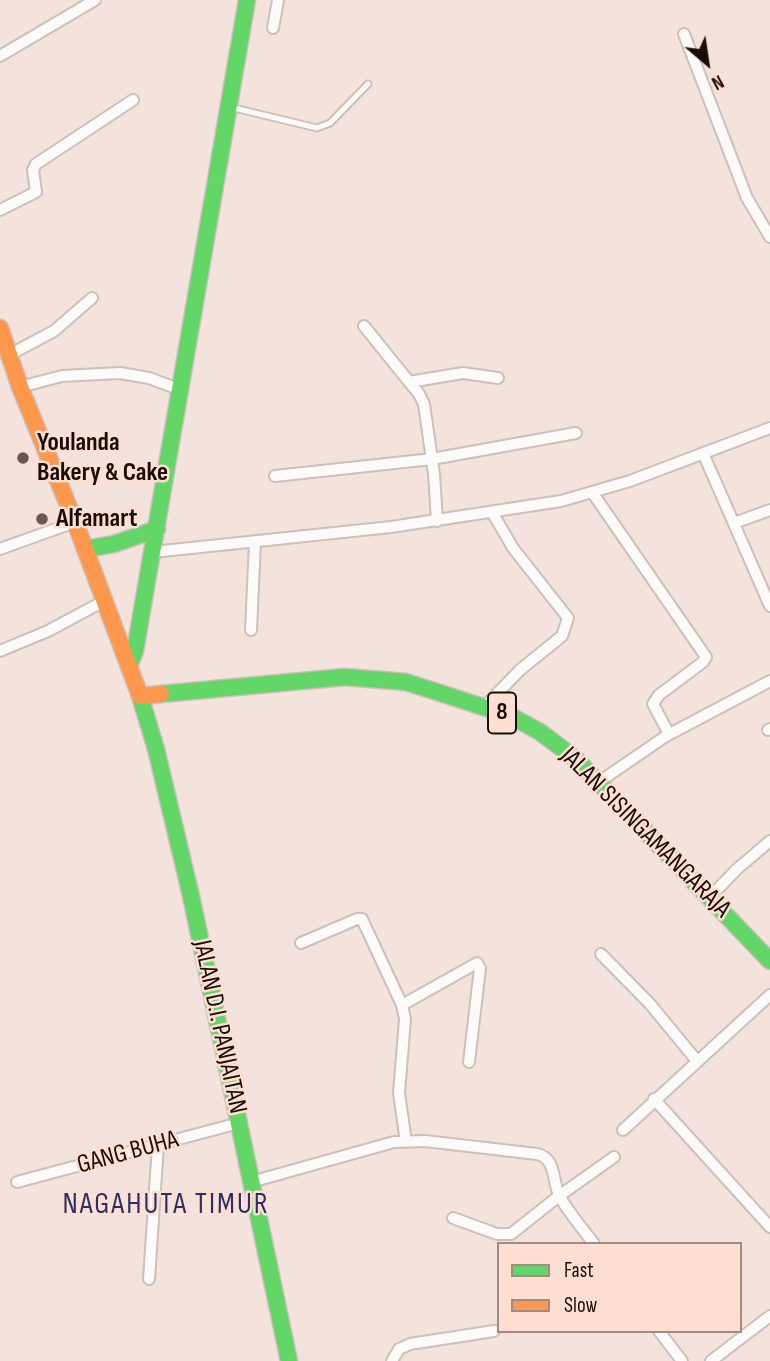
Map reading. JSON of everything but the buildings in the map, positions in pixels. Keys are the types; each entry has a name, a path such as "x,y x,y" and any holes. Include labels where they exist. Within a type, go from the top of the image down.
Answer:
{"main road":[{"path":"129,666 135,651 153,552 247,0"},
{"name":"JALAN D.I. PANJAITAN","path":"0,328 20,387 75,522 129,666 156,749 191,896 289,1361"},
{"path":"85,548 114,544 157,529"},
{"name":"JALAN SISINGAMANGARAJA","path":"140,696 345,677 406,682 511,716 576,759 770,961"}],"street":[{"path":"0,56 95,0"},
{"path":"273,28 278,0"},
{"path":"684,34 747,198 770,237"},
{"path":"0,210 36,192 33,170 36,164 133,100"},
{"path":"9,355 54,331 92,298"},
{"path":"364,326 424,404 437,521"},
{"path":"20,387 62,376 120,373 181,390"},
{"path":"409,382 463,373 498,378"},
{"path":"153,552 437,521 561,501 631,481 770,428"},
{"path":"275,477 432,459 576,433"},
{"path":"703,453 770,606"},
{"path":"592,492 705,657 703,662 653,704 668,734"},
{"path":"734,523 770,510"},
{"path":"484,707 520,670 562,636 568,618 513,548 492,512"},
{"path":"0,550 75,522"},
{"path":"251,630 255,542"},
{"path":"0,651 48,631 104,601"},
{"path":"599,782 668,734 770,681"},
{"path":"710,897 770,841"},
{"path":"301,943 359,918 366,923 402,1005 405,1018 400,1093 406,1142"},
{"path":"601,954 650,1004 697,1061"},
{"path":"402,1005 474,964 479,964 469,1062"},
{"path":"623,1130 770,995"},
{"path":"654,1099 770,1227"},
{"name":"GANG BUHA","path":"17,1182 239,1123"},
{"path":"251,1182 394,1142 425,1141 543,1155 551,1166 559,1196 593,1242"},
{"path":"149,1279 158,1145"},
{"path":"453,1218 505,1236 518,1231 559,1196 614,1157"},
{"path":"711,1361 770,1316"},
{"path":"392,1361 399,1349 410,1344 494,1331"},
{"path":"660,1333 681,1361"},
{"path":"725,1351 734,1361"}],"lane":[{"path":"229,107 317,128 330,123 368,84"}],"traffic: fast":[{"path":"129,666 135,651 247,0"},
{"path":"85,549 114,544 157,529"},
{"path":"161,694 345,677 406,682 511,716 540,732 576,759 770,961"},
{"path":"140,696 156,749 191,896 289,1361"}],"traffic: slow":[{"path":"0,328 20,387 75,522 140,696 161,694"}],"place":[{"name":"Youlanda Bakery & Cake","path":"23,458"},
{"name":"Alfamart","path":"42,519"}],"district":[{"name":"NAGAHUTA TIMUR","path":"166,1205"}]}
